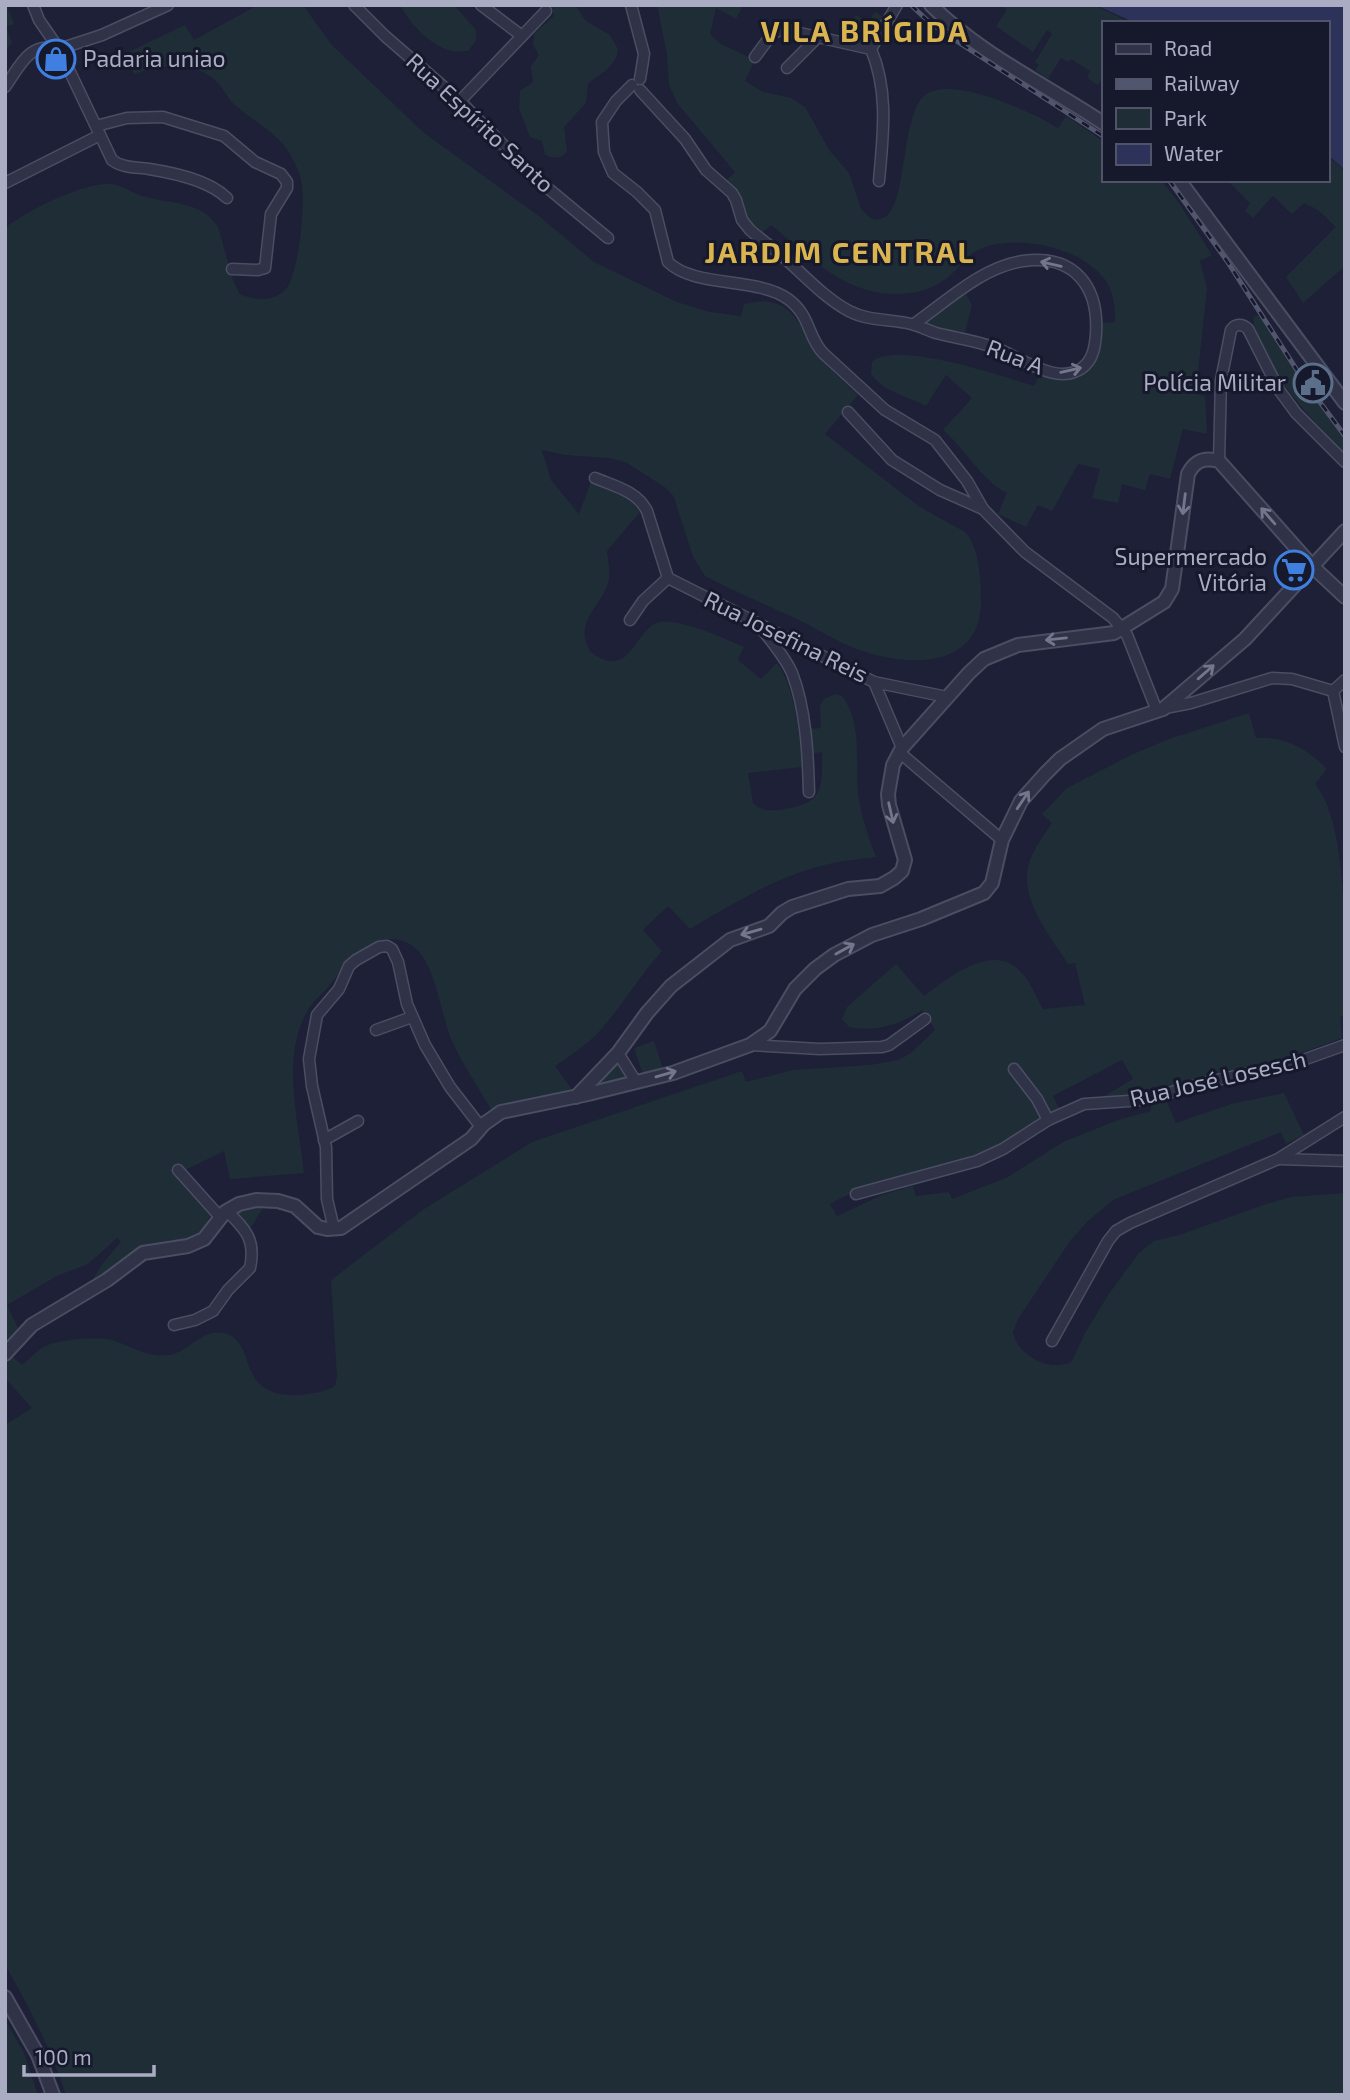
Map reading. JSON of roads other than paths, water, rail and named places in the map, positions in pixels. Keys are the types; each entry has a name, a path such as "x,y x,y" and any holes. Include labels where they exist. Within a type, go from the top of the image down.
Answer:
{"street":[{"path":"33,5 39,20 59,49 112,159 126,166 190,179 227,198"},
{"path":"5,87 33,50 44,46 59,49 102,35 168,5"},
{"name":"Rua Espírito Santo","path":"354,5 385,36 460,101 538,180 608,238"},
{"path":"481,5 522,36"},
{"path":"631,5 644,54 637,84 616,101 603,120 604,152 613,173 655,210 668,262 675,268 699,276 778,293 791,301 806,319 822,353 884,411 935,440 967,481 983,509 1025,552 1113,618 1123,629 1160,710"},
{"path":"871,49 897,5"},
{"path":"931,5 979,45 1102,122"},
{"path":"460,101 546,11"},
{"path":"755,57 778,30 786,29 871,49"},
{"path":"788,68 817,38"},
{"path":"871,49 884,93 879,181"},
{"name":"Rua A","path":"637,84 673,124 706,170 736,200 742,220 752,233 847,310 868,318 914,324 934,332 988,345 1039,368 1062,373 1079,370 1091,357 1096,338 1097,316 1094,298 1084,279 1056,264 1031,260 1012,263 984,276 914,324"},
{"path":"5,183 98,130 127,118 163,117 224,136 255,162 281,174 287,182 287,188 271,214 265,266 258,270 232,268"},
{"path":"1180,182 1345,403"},
{"path":"1219,461 1221,380 1231,330 1241,325 1247,327 1279,390 1296,413 1345,462"},
{"path":"848,412 892,460 940,490 983,509"},
{"path":"576,1097 618,1053 671,986 730,940 769,926 792,907 848,889 880,886 902,871 905,860 893,822 888,794 893,765 901,750 969,673 985,659 1038,641 1107,636 1123,629 1168,597 1174,579 1188,474 1192,466 1203,459 1219,461 1313,567 1345,597"},
{"path":"595,478 636,496 642,502 668,578 643,601 630,620"},
{"path":"1160,710 1245,639 1345,531"},
{"name":"Rua Josefina Reis","path":"668,578 874,682 947,697"},
{"path":"759,625 792,673 803,728 809,792"},
{"path":"5,1354 32,1325 101,1284 138,1256 152,1250 194,1244 207,1237 224,1214 248,1201 278,1201 295,1206 318,1227 334,1229 349,1224 474,1137 481,1127 501,1112 673,1073 750,1045 770,1031 795,989 834,955 872,936 984,893 992,883 1002,840 1021,801 1060,759 1104,729 1272,678 1292,680 1333,691"},
{"path":"1333,691 1345,680"},
{"path":"874,682 901,750 1002,840"},
{"path":"1333,691 1345,747"},
{"path":"334,1229 327,1199 324,1140 309,1059 317,1015 339,989 352,963 379,947 390,948 396,957 412,1017 450,1087 481,1127"},
{"path":"376,1030 412,1017"},
{"path":"750,1045 820,1049 882,1047 889,1045 925,1018"},
{"name":"Rua José Losesch","path":"856,1194 978,1160 1003,1149 1048,1120 1084,1104 1144,1100 1207,1082 1289,1065 1345,1045"},
{"path":"618,1053 636,1082"},
{"path":"1013,1069 1037,1099 1048,1120"},
{"path":"1052,1341 1116,1231 1278,1159 1345,1117"},
{"path":"324,1140 358,1121"},
{"path":"1278,1159 1345,1161"},
{"path":"174,1325 198,1319 213,1311 228,1290 250,1268 250,1238 246,1230 224,1214 178,1170"},
{"path":"5,1997 38,2055 52,2095"}],"water":[{"path":"1096,5 1345,5 1345,170 1329,156 1329,21 1131,21"}],"railway":[{"path":"911,5 955,40 1102,135"},
{"path":"1170,182 1227,261 1302,378 1345,436"}],"place":[{"name":"Padaria uniao","path":"56,59"},
{"name":"Polícia Militar","path":"1313,383"},
{"name":"Supermercado Vitória","path":"1294,570"}],"district":[{"name":"VILA BRÍGIDA","path":"865,32"},
{"name":"JARDIM CENTRAL","path":"840,253"}]}
